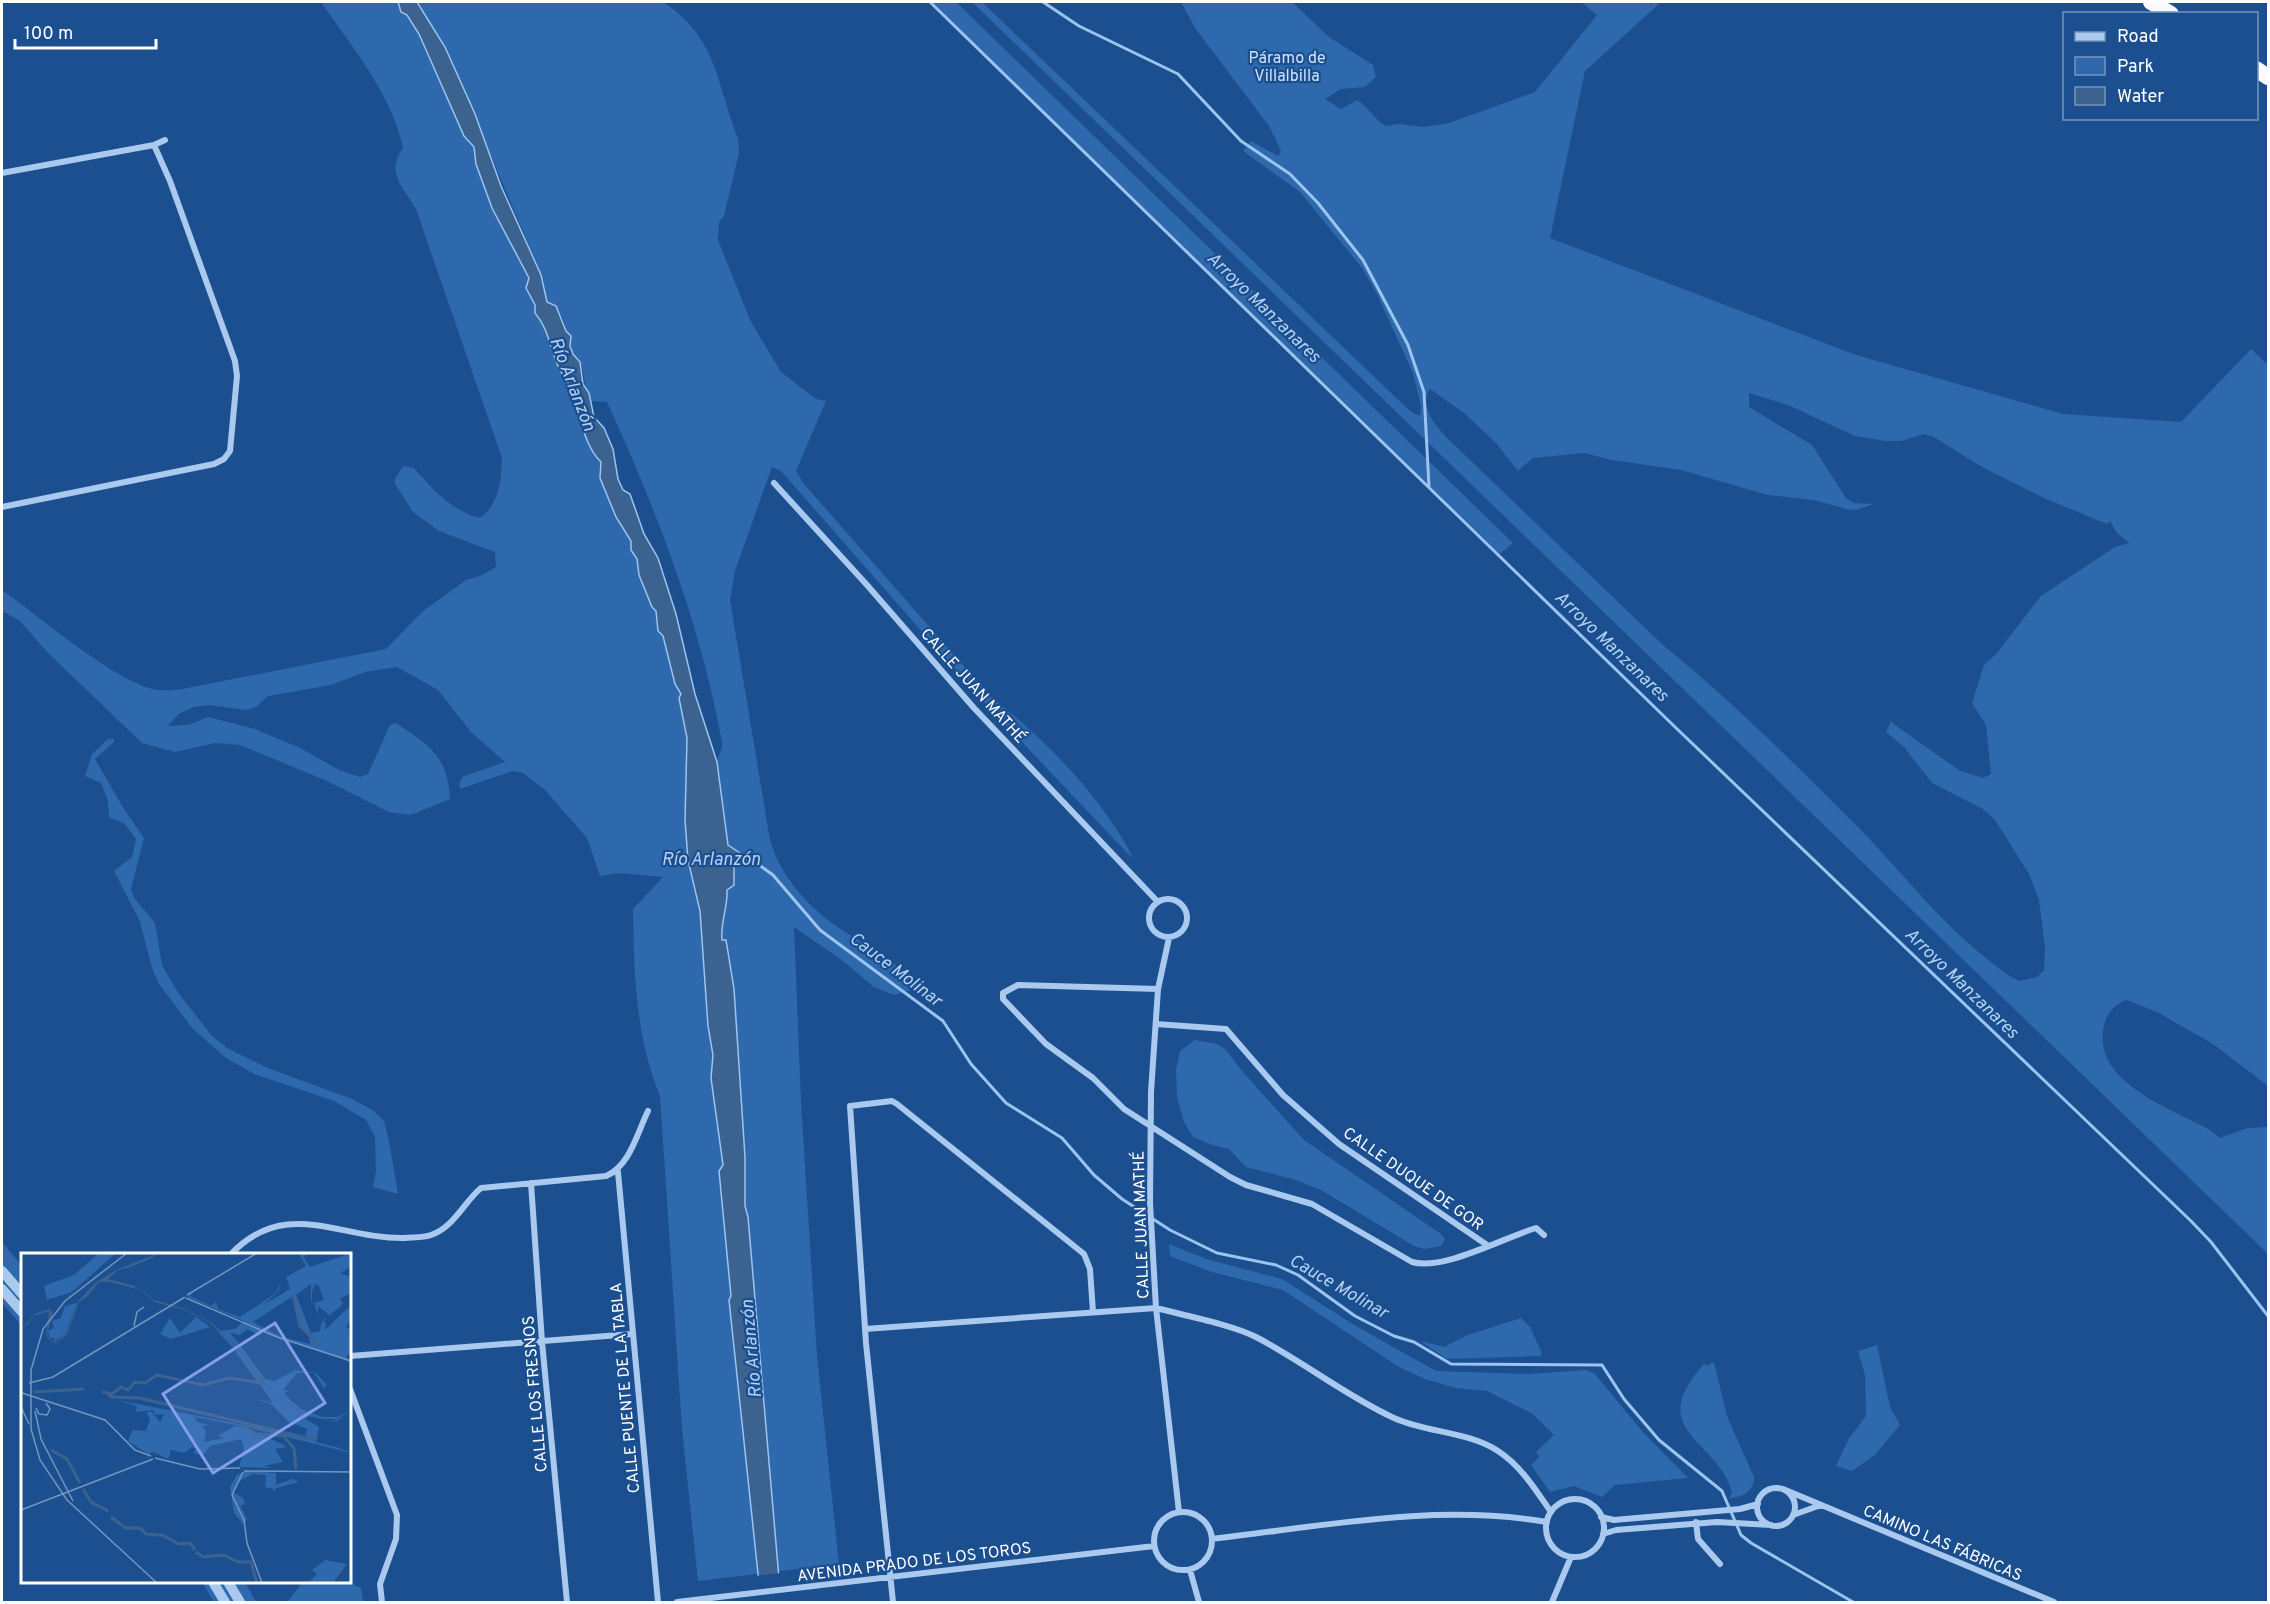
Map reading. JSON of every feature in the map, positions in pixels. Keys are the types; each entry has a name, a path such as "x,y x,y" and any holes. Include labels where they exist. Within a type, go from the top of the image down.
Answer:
{"street":[{"path":"2,174 154,145 165,140"},
{"path":"2,507 214,464 224,459 230,451 237,376 235,361 193,241 154,145"},
{"name":"CALLE JUAN MATHÉ","path":"774,483 974,708 1158,902"},
{"path":"1176,901 1187,916 1185,928 1170,938 1158,934 1150,925 1150,912 1158,902 1176,901"},
{"name":"CALLE JUAN MATHÉ","path":"1170,938 1158,989 1150,1125 1150,1207 1156,1308 1179,1512"},
{"name":"CALLE DUQUE DE GOR","path":"1158,989 1018,985 1003,993 1007,1004 1046,1044 1092,1078 1124,1109 1230,1177 1246,1185 1312,1204 1412,1262 1436,1264 1536,1228 1544,1235"},
{"name":"CALLE DUQUE DE GOR","path":"1156,1024 1226,1029 1283,1095 1339,1144 1487,1245"},
{"path":"893,1602 866,1329 849,1108 852,1104 892,1101 1084,1254 1090,1269 1093,1312"},
{"path":"232,1253 263,1230 284,1224 332,1226 380,1238 430,1236 451,1221 481,1188 606,1176 618,1172 634,1145 648,1111"},
{"name":"CALLE PUENTE DE LA TABLA","path":"618,1172 658,1602"},
{"name":"CALLE LOS FRESNOS","path":"531,1183 542,1342 567,1602"},
{"path":"2,1271 21,1293"},
{"path":"2,1289 21,1311"},
{"path":"866,1329 1156,1308 1255,1336 1394,1418 1430,1430 1480,1441 1520,1469 1551,1512"},
{"path":"351,1356 632,1334"},
{"path":"351,1392 397,1515 396,1539 380,1584 382,1602"},
{"path":"1601,1516 1614,1520 1740,1509 1758,1504 1766,1491 1782,1489 1792,1497 1793,1515"},
{"name":"CAMINO LAS FÁBRICAS","path":"1782,1489 2054,1602"},
{"path":"1575,1500 1592,1505 1601,1516 1603,1534 1595,1549 1580,1557 1571,1557 1554,1549 1546,1532 1551,1512 1558,1505 1575,1500"},
{"path":"1758,1504 1761,1517 1771,1525"},
{"path":"1603,1534 1616,1530 1696,1522 1747,1525 1784,1524 1793,1515 1823,1505"},
{"path":"1179,1512 1188,1512 1205,1522 1212,1539 1209,1555 1190,1570 1177,1570 1164,1563 1154,1546 1157,1528 1170,1515 1179,1512"},
{"path":"1212,1539 1389,1517 1478,1514 1547,1522"},
{"path":"1696,1522 1701,1543 1720,1564"},
{"name":"AVENIDA PRADO DE LOS TOROS","path":"677,1602 1154,1546"},
{"path":"1552,1602 1571,1557"},
{"path":"1190,1570 1199,1602"},
{"path":"214,1583 225,1602"},
{"path":"229,1583 240,1602"}],"green space":[{"path":"321,2 398,2 401,12 407,15 419,34 464,136 474,147 476,164 529,278 526,288 535,305 535,313 540,319 559,368 572,389 590,447 601,462 600,478 616,517 631,541 631,550 637,559 639,575 652,607 656,611 658,631 663,636 675,684 681,694 679,698 687,738 687,768 732,864 734,857 740,853 728,845 717,774 722,742 713,698 689,611 660,526 607,402 590,401 588,398 589,393 582,365 571,350 562,317 553,306 547,303 541,274 445,47 417,2 663,2 695,31 713,63 738,138 739,153 724,216 719,222 718,240 751,322 781,372 816,399 826,401 796,471 804,484 991,697 1051,750 1087,789 1132,855 1131,857 981,699 781,471 772,467 735,571 730,600 770,840 786,875 801,895 829,921 876,950 898,967 915,989 894,995 874,987 843,961 794,927 801,1102 817,1356 839,1564 698,1581 682,1429 660,1096 645,1050 634,957 633,909 663,877 619,873 600,876 587,838 545,790 523,773 513,771 460,789 459,784 462,777 505,762 471,732 438,690 397,667 365,672 331,685 268,696 256,707 247,710 208,705 193,707 179,714 167,726 188,725 208,717 255,729 300,748 339,770 360,777 368,774 390,725 396,723 435,753 441,762 448,784 450,799 411,815 389,812 325,780 240,745 215,743 175,752 142,743 48,653 20,621 2,611 2,590 78,648 122,676 158,690 173,690 386,649 423,611 466,580 480,576 496,567 495,552 439,531 413,512 395,484 395,479 403,466 414,468 436,492 452,505 480,518 492,505 498,491 502,458 416,209 398,179 396,165 403,148 398,128 369,71"},
{"path":"932,2 956,2 1513,543 1500,554"},
{"name":"Páramo de Villalbilla","path":"972,2 982,2 1411,412 1420,416 1421,406 1413,373 1376,292 1362,268 1300,192 1243,151 1251,141 1278,156 1281,151 1269,126 1195,28 1181,2 1292,2 1329,37 1373,65 1376,77 1365,87 1341,89 1325,99 1341,109 1357,100 1385,126 1399,124 1424,127 1449,123 1535,92 1597,15 1581,2 1661,2 1585,71 1550,238 1856,355 2063,414 2181,422 2251,349 2268,365 2268,1086 2213,1044 2157,1012 2127,1000 2115,1007 2107,1018 2104,1026 2103,1046 2110,1063 2122,1078 2138,1091 2210,1130 2220,1138 2248,1128 2268,1127 2268,1254","holes":["1430,389 1464,413 1496,443 1518,471 1533,458 1584,453 1612,460 1681,470 1768,495 1814,500 1846,509 1856,510 1874,504 1854,503 1846,498 1812,445 1749,407 1749,393 1788,405 1855,436 1885,441 1901,441 1924,434 1934,437 1982,467 2044,498 2107,524 2110,521 2117,533 2129,543 2115,547 2041,596 1996,654 1984,665 1972,703 1986,725 1991,774 1983,778 1960,771 1891,722 1886,732 1904,747 1932,783 1983,809 1995,820 2029,874 2039,900 2045,947 2044,971 2037,977 2020,981 2015,979 1952,928 1858,827 1787,757 1739,711 1664,646 1446,437 1429,414 1426,402"]},
{"path":"108,739 114,739 114,742 95,759 144,838 131,889 135,899 155,923 162,965 177,991 211,1035 227,1048 268,1068 352,1099 374,1111 384,1121 398,1194 373,1187 376,1171 375,1137 366,1120 334,1101 254,1074 226,1058 193,1029 159,984 153,971 140,922 114,871 132,857 136,839 125,824 109,817 108,801 101,783 85,776 92,754"},
{"path":"1195,1040 1217,1044 1225,1049 1304,1140 1441,1234 1445,1239 1441,1246 1424,1249 1414,1246 1321,1190 1296,1180 1246,1167 1229,1149 1193,1137 1184,1122 1177,1098 1176,1070 1180,1051"},
{"path":"2,1242 21,1265 21,1325 2,1303"},
{"path":"1169,1244 1206,1259 1282,1279 1356,1326 1436,1371 1529,1374 1586,1370 1595,1374 1642,1431 1688,1478 1615,1485 1602,1497 1574,1486 1550,1492 1531,1465 1539,1457 1536,1452 1554,1435 1533,1414 1487,1391 1455,1388 1425,1379 1399,1367 1283,1290 1212,1272 1170,1256"},
{"path":"1521,1318 1530,1327 1542,1353 1540,1356 1447,1359 1420,1341 1444,1347 1468,1335"},
{"path":"1877,1345 1890,1407 1900,1425 1875,1455 1852,1471 1836,1466 1849,1438 1866,1416 1865,1375 1858,1351"},
{"path":"1714,1362 1727,1416 1754,1477 1747,1493 1729,1498 1732,1492 1724,1474 1690,1434 1682,1420 1681,1405 1687,1386 1705,1363 1706,1366"},
{"path":"203,1583 246,1583 256,1602 214,1602"},
{"path":"302,1583 350,1583 361,1588 363,1602 287,1602"}],"water":[{"name":"Río Arlanzón","path":"398,2 417,2 445,47 475,114 501,186 541,275 547,302 556,306 566,331 571,336 570,346 580,362 583,384 589,393 594,417 604,428 613,449 618,479 623,490 630,494 644,534 658,558 676,614 695,694 717,762 728,845 740,853 739,858 734,857 734,885 727,890 722,940 726,940 734,989 745,1157 745,1206 748,1217 781,1602 761,1602 729,1300 731,1296 719,1171 723,1165 711,1078 713,1055 708,1026 700,911 688,860 685,820 687,738 679,698 681,694 675,684 663,636 658,631 656,611 652,607 639,575 637,559 631,550 631,541 616,517 600,478 601,462 590,447 572,389 559,368 540,319 535,313 535,305 526,288 529,278 492,208 476,164 474,147 464,136 419,34 407,15 401,12"}],"pier":[{"path":"781,1573 784,1602 758,1602 755,1576"}],"waterway":[{"name":"Arroyo Manzanares","path":"930,2 1674,726 2191,1221 2211,1242 2268,1316"},
{"path":"1043,2 1079,26 1178,74 1241,141 1290,174 1318,203 1363,260 1408,345 1424,392 1429,487"},
{"name":"Cauce Molinar","path":"738,858 755,862 773,875 820,930 943,1021 971,1064 1006,1103 1062,1138 1094,1175 1122,1199 1170,1230 1217,1253 1276,1265 1298,1275 1355,1316 1394,1336 1414,1342 1451,1364 1602,1365 1624,1399 1659,1440 1722,1491 1741,1535 1853,1602"}]}
